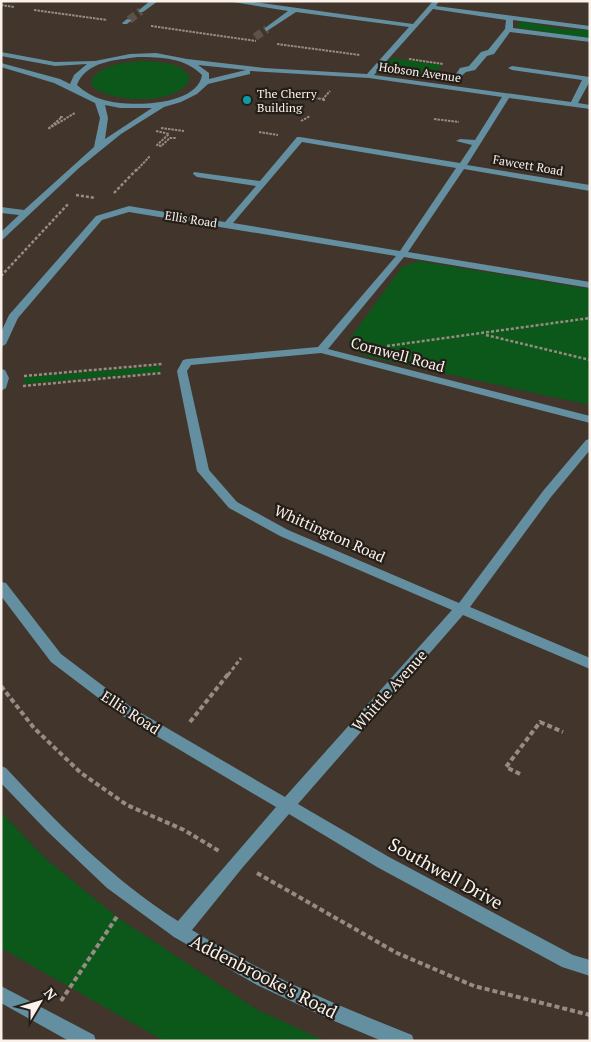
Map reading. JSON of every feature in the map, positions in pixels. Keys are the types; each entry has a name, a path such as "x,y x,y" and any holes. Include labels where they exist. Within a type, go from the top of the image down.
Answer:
{"street":[{"path":"141,11 155,1"},
{"path":"230,1 415,26"},
{"path":"369,76 434,4 507,17 590,28"},
{"path":"267,29 294,10"},
{"path":"458,77 463,70 472,68 484,54 491,52 509,28 511,22 507,17"},
{"path":"509,28 590,40"},
{"path":"383,46 396,47"},
{"path":"1,54 55,64 85,63 114,58"},
{"name":"Hobson Avenue","path":"114,58 148,55 264,70 369,76 590,107"},
{"path":"77,91 73,85 74,78 79,72 114,58"},
{"path":"1,238 25,213 98,148 149,112 193,94 205,82 206,75 196,65 184,61"},
{"path":"1,65 42,75 111,106 130,107 172,102"},
{"path":"512,68 588,79 573,105"},
{"name":"Hobson Avenue","path":"205,82 264,70"},
{"name":"Cornwell Road","path":"506,95 477,144 402,254 321,350 590,420"},
{"path":"98,101 103,107 105,122 98,148"},
{"name":"Ellis Road","path":"1,344 13,316 99,218 129,209 227,225 300,138 462,166"},
{"path":"460,141 477,144"},
{"name":"Fawcett Road","path":"462,166 590,188"},
{"path":"197,174 261,184"},
{"path":"1,210 25,213"},
{"path":"227,225 590,284"},
{"path":"185,367 321,350"},
{"name":"Whittington Road","path":"185,367 203,471 233,505 284,533 590,664"},
{"name":"Whittle Avenue","path":"180,932 237,862 462,608 547,494 590,442"},
{"name":"Ellis Road","path":"1,586 56,658 126,711 288,804"},
{"name":"Addenbrooke's Road","path":"1,772 56,830 131,898 180,932 247,972 336,1014 405,1041"},
{"name":"Southwell Drive","path":"288,804 428,887 568,961 590,968"},
{"path":"1,994 87,1041"}],"path":[{"path":"1,5 14,7"},
{"path":"34,10 127,21 255,40"},
{"path":"275,44 357,55"},
{"path":"388,56 472,68"},
{"path":"294,95 323,99"},
{"path":"60,117 62,117 48,129 51,129 74,112 80,115"},
{"path":"151,126 184,131"},
{"path":"154,131 169,134 157,145 161,146 170,138 176,138"},
{"path":"259,132 281,135"},
{"path":"129,209 107,200 150,156"},
{"path":"76,195 83,188"},
{"path":"1,276 70,202"},
{"path":"384,346 590,318"},
{"path":"483,334 590,360"},
{"path":"2,381 185,367"},
{"path":"2,381 185,367"},
{"path":"175,740 241,658"},
{"path":"1,686 34,728 81,773 127,805 184,830 397,953 474,986 590,1015"},
{"path":"520,774 506,767 540,722 563,732"},
{"path":"49,1020 131,898"}],"green space":[{"path":"521,21 561,29 590,30 590,38 554,35 553,33 519,28 516,26"},
{"path":"392,58 442,65 432,77 381,70"},
{"path":"141,61 162,62 176,66 187,73 190,79 183,88 173,94 159,98 129,99 102,92 93,87 91,81 100,71 113,65"},
{"path":"418,261 590,289 590,405 369,357 354,350 349,340 402,267"},
{"path":"160,366 161,372 24,384 24,377"},
{"path":"1,812 46,859 117,917 256,1009 325,1041 164,1041 1,948"}],"tunnel":[{"path":"129,20 141,11"},
{"path":"255,37 267,29"}],"place":[{"name":"The Cherry Building","path":"247,100"}]}
